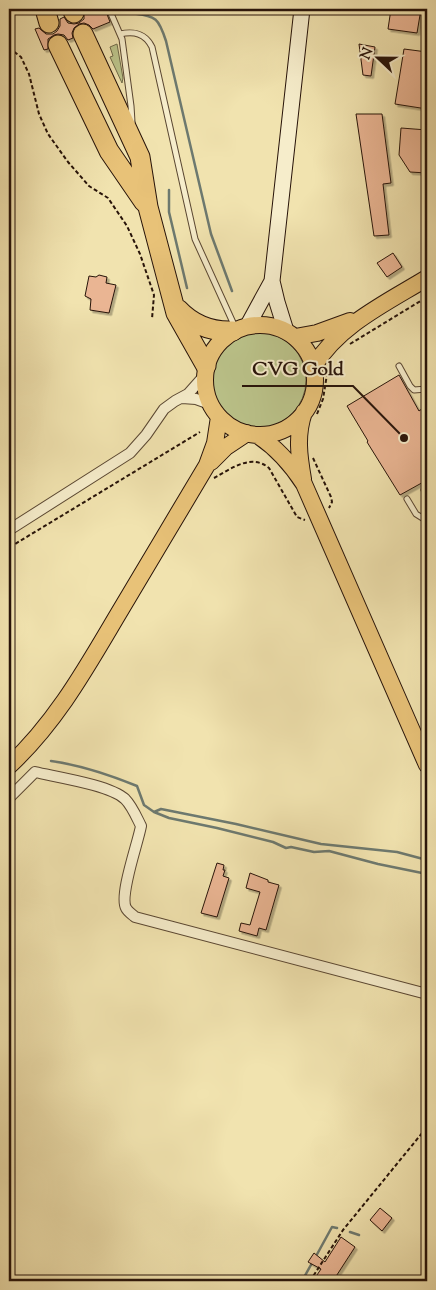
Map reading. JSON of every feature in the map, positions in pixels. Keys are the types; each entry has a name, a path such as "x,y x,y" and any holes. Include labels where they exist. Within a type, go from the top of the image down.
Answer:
{"highway":[{"path":"84,34 140,156 148,207 173,302 179,320 205,371"},
{"path":"58,45 109,151 148,207"},
{"path":"173,302 185,316 201,326 216,331 239,329"}],"main road":[{"path":"290,334 276,302 272,282 302,9"},
{"path":"304,484 298,444 299,432 309,416 315,376 330,344 366,315 427,278"},
{"path":"209,472 215,443 214,410 206,390 205,371 216,346 239,329 272,282"},
{"path":"290,334 317,333 366,315"},
{"path":"239,329 264,324 290,334 321,365"},
{"path":"214,410 234,429 252,434 271,444 282,454 304,484 427,765"},
{"path":"9,766 36,739 62,706 226,447 252,434 273,433 287,428 309,416"}],"street":[{"path":"9,530 130,453 146,435 164,409 194,389 205,371"},
{"path":"181,398 196,399 214,410"},
{"path":"9,798 35,772 105,789 123,797 132,808 141,826 124,901 126,910 135,917 427,994"}],"lane":[{"path":"109,9 120,34 131,106 132,140"},
{"path":"120,34 130,32 140,34 152,47 195,239 239,329"},
{"path":"399,366 414,390 427,389"},
{"path":"407,499 416,514 424,519 427,518"}],"path":[{"path":"9,48 21,57 29,74 38,114 48,134 68,162 89,186 108,198 127,226 140,254 154,295 155,302 152,319"},
{"path":"344,348 427,297"},
{"path":"309,416 323,399 321,365"},
{"path":"9,545 15,544 200,432"},
{"path":"312,452 332,500 329,509"},
{"path":"209,472 246,462 261,463 269,468 297,517 305,520"},
{"path":"310,1281 343,1230 427,1127"}],"green space":[{"path":"117,44 123,78 122,83 110,57 113,56 110,47"},
{"path":"258,332 276,336 292,346 302,362 306,380 302,398 292,414 276,424 258,428 240,424 224,414 214,398 210,380 214,362 224,346 240,336"}],"building":[{"path":"84,9 105,9 110,22 93,29 84,23 79,24 74,28 73,38 68,40 64,35 54,35 48,39 48,49 44,50 35,29 39,28 46,34 53,34 60,26 60,19 64,17 68,23 74,24 84,19"},
{"path":"391,9 421,9 417,33 388,29"},
{"path":"359,44 375,47 371,76 363,75"},
{"path":"404,49 427,52 427,109 395,104"},
{"path":"356,114 382,114 391,183 383,184 389,235 374,236"},
{"path":"401,128 427,130 427,173 410,172 399,155"},
{"path":"393,253 402,267 387,277 377,263"},
{"path":"99,275 107,277 106,283 116,285 109,313 90,310 91,299 85,296 89,276 96,277"},
{"path":"399,375 419,411 423,408 427,416 427,480 400,495 347,406"},
{"path":"217,863 224,865 223,876 229,878 217,917 201,913"},
{"path":"250,873 279,885 266,930 259,928 257,936 239,931 241,923 250,925 260,892 246,888"},
{"path":"380,1208 392,1218 382,1231 370,1220"},
{"path":"341,1237 355,1247 333,1281 313,1281 321,1269 308,1262 314,1253 325,1262"}],"waterway":[{"path":"129,9 131,13 155,19 161,27 166,41 211,234 232,291"},
{"path":"169,190 169,212 187,288"},
{"path":"51,761 95,771 137,786 144,805 154,812 161,809 321,844 397,852 427,860"},
{"path":"154,812 169,818 273,842 286,848 291,847 314,852 329,851 427,874"},
{"path":"315,1258 332,1227 337,1228"},
{"path":"350,1232 359,1235"},
{"path":"302,1281 312,1263"}],"place":[{"name":"CVG Gold","path":"404,438"}]}
